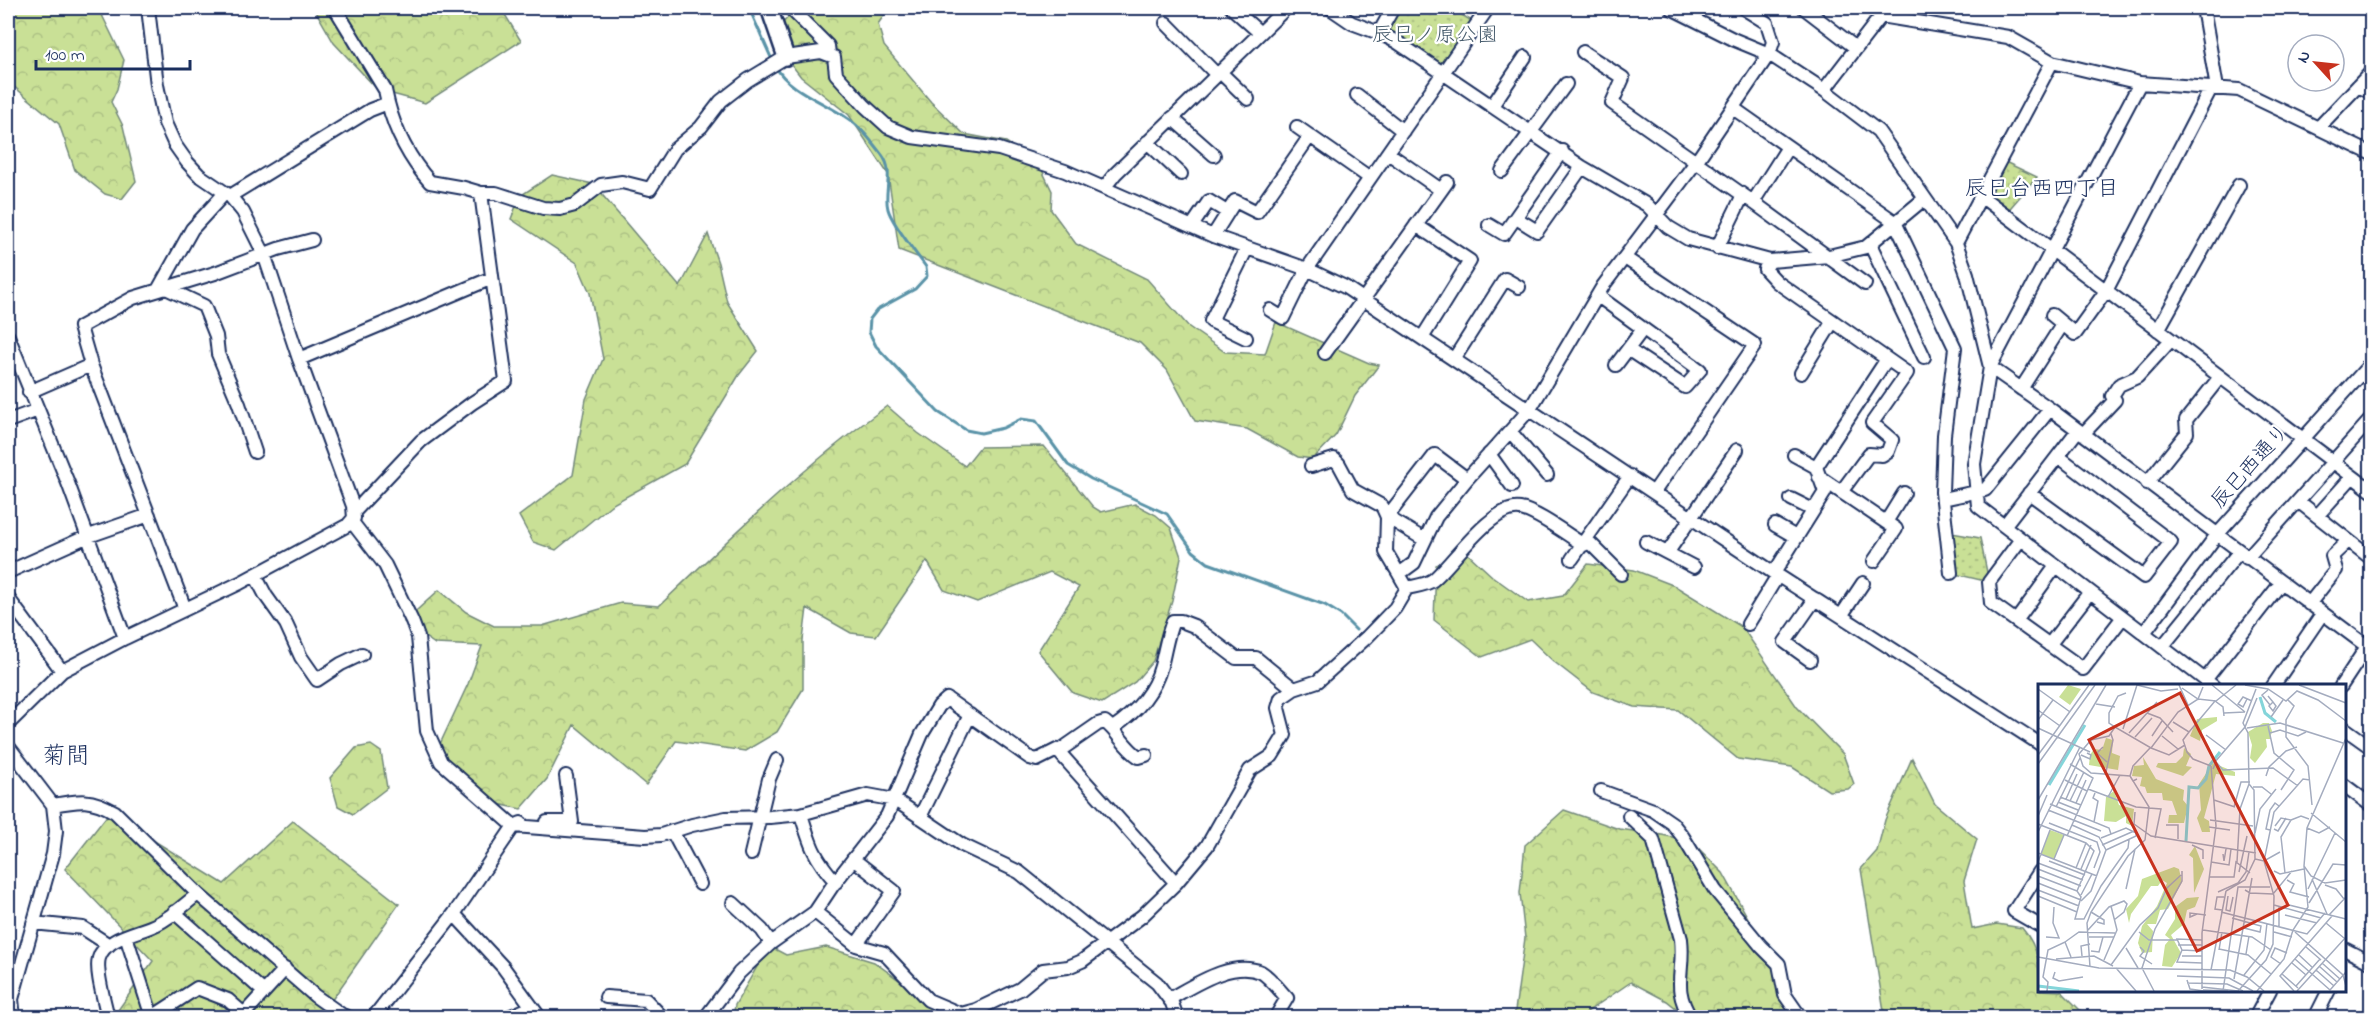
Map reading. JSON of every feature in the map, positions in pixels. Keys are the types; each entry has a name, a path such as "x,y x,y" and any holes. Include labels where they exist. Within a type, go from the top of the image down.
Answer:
{"street":[{"path":"148,8 157,85 165,123 175,145 187,162 199,175 227,194 243,212 264,254 353,517 385,565 418,638 427,731 433,750 458,779 514,826 645,836 726,818 760,818 801,814 868,795 895,800 962,845 1019,872 1157,983 1169,999 1177,1017"},
{"path":"334,8 386,90 392,117 409,156 430,182 481,193 496,193 543,208 560,209 575,205 601,184 622,182 650,189 668,156 701,127 721,101 748,80 786,57 821,52 829,54 834,57 836,74 888,127 912,137 999,149 1065,171 1212,236 1307,269 1345,287 1776,574 2038,743"},
{"path":"769,8 786,57"},
{"path":"790,8 828,46 829,54"},
{"path":"1232,8 1260,33"},
{"path":"1104,188 1147,142 1286,8"},
{"path":"1330,8 1352,23 1379,33 1562,151 1582,167 1647,205 1655,216 1668,227 1688,239 1770,261 1828,256 1866,247 1924,199"},
{"path":"1379,33 1393,8"},
{"path":"1270,310 1283,318 1307,269 1488,8"},
{"path":"1671,8 1768,54 1824,90 1878,131 1956,243 1968,273 1990,367 2081,432 2216,536 2144,633"},
{"path":"1399,574 1414,563 1436,517 1530,409 1598,296 1695,162 1768,54 1773,42 1767,23 1743,8"},
{"path":"1803,8 1856,48"},
{"path":"1870,8 1880,12 2008,37 2052,62 2140,83 2239,90 2372,154"},
{"path":"2052,315 2075,334 2106,291 2214,88 2203,8"},
{"path":"1824,90 1880,12"},
{"path":"1167,23 1248,99"},
{"path":"1583,52 1623,78 1612,103 1865,284"},
{"path":"1492,106 1525,57"},
{"path":"1956,243 2052,62"},
{"path":"2319,127 2372,71"},
{"path":"2140,83 1990,367 1974,464 1978,506 2209,683 2281,584"},
{"path":"1502,171 1566,84"},
{"path":"2358,86 2372,93"},
{"path":"1357,95 1403,131"},
{"path":"162,289 192,229 227,194 370,110 388,103"},
{"path":"1732,108 1895,222 1955,348 1944,435 1943,499 1951,573"},
{"path":"1172,118 1214,155"},
{"path":"1297,127 1370,178"},
{"path":"1212,236 1235,201 1257,212 1310,136"},
{"path":"1147,142 1181,174"},
{"path":"1717,248 1748,199 1788,147"},
{"path":"1489,225 1504,234 1562,151"},
{"path":"1325,353 1365,300 1444,186 1388,153"},
{"path":"1516,218 1537,231 1582,167"},
{"path":"2158,330 2239,185"},
{"path":"8,724 62,670 255,575 353,517 421,441 506,381 481,193"},
{"path":"1982,197 2372,492"},
{"path":"1192,226 1209,201 1227,212"},
{"path":"1416,225 1470,261 1422,338"},
{"path":"185,609 91,365 80,327 133,298 312,240"},
{"path":"1870,244 1924,357"},
{"path":"1246,338 1211,321 1247,248"},
{"path":"1625,258 1755,345 1654,492"},
{"path":"1770,261 1765,269 1777,282 1907,373 1872,423 1892,440 1888,451 1882,455 1869,454 1841,492"},
{"path":"299,359 492,278"},
{"path":"1454,359 1505,279 1519,287"},
{"path":"162,289 204,306 216,336 218,354 239,404 255,452"},
{"path":"1598,296 1700,370 1685,387 1629,350"},
{"path":"1801,373 1833,321"},
{"path":"2021,388 2062,325"},
{"path":"1616,364 1643,329"},
{"path":"8,336 68,483 124,638"},
{"path":"2004,526 2058,456 2115,400 2112,396 2119,385 2137,377 2171,340"},
{"path":"1818,472 1887,359"},
{"name":"辰巳西通り","path":"2370,645 2322,614 2216,536 2372,362"},
{"path":"29,392 91,365"},
{"path":"2147,483 2187,433 2186,420 2220,377"},
{"path":"1943,499 1985,490 2050,409"},
{"path":"8,421 38,410"},
{"path":"2162,647 2243,555 2298,501 2372,418"},
{"path":"1510,431 1547,475"},
{"path":"1668,552 1737,450"},
{"path":"1489,454 1512,486"},
{"path":"1387,517 1435,455 1467,479"},
{"path":"1794,455 1841,492 1896,529 1874,561"},
{"path":"2030,493 2144,577 2171,542 2058,456"},
{"path":"1311,466 1334,459 1340,464 1353,490 1382,506 1387,517 1386,552 1407,588"},
{"path":"1748,624 1796,537 1825,492 1818,472"},
{"path":"1572,559 1630,476"},
{"path":"2317,516 2352,477"},
{"path":"1886,522 1904,493"},
{"path":"1791,499 1813,510"},
{"path":"2298,501 2372,559"},
{"path":"815,912 856,945 884,953 928,1000 962,1014 976,1010 1020,989 1043,970 1068,967 1082,961 1142,916 1176,883 1207,846 1250,770 1272,756 1281,742 1285,735 1278,708 1281,698 1294,689 1318,681 1359,645 1395,608 1407,588 1431,582 1474,534 1508,510 1518,508 1529,512 1585,542 1621,573"},
{"path":"8,572 87,537 149,515"},
{"path":"1387,517 1425,540"},
{"path":"1775,525 1796,537"},
{"path":"2021,538 1989,582 1991,603 2083,669 2123,617"},
{"path":"2309,604 2336,570 2332,556 2348,541"},
{"path":"1646,542 1694,567"},
{"path":"2016,621 2056,566"},
{"path":"255,575 266,596 286,624 301,657 317,680 341,664 362,654"},
{"path":"1841,616 1863,583"},
{"path":"2049,645 2090,592"},
{"path":"8,598 62,670"},
{"path":"1810,660 1785,642 1815,599"},
{"path":"2274,684 2322,614"},
{"path":"1113,728 1131,715 1151,691 1173,621 1181,621 1194,626 1236,658 1256,658 1294,689"},
{"path":"2342,684 2370,645"},
{"path":"705,1017 739,973 771,943 815,912 887,816 922,734 939,706 947,699 1036,760 1052,751 1059,751 1098,724 1105,722 1113,728 1131,752 1139,757 1146,755"},
{"path":"920,817 970,715"},
{"path":"2346,729 2371,746"},
{"path":"8,746 53,805 56,831 53,854 12,999 14,1017"},
{"path":"1059,751 1176,883"},
{"path":"752,854 769,779 777,760"},
{"path":"373,1017 454,914 514,826 524,821 572,822 566,776"},
{"path":"2346,786 2372,806"},
{"path":"1601,791 1653,810 1672,824 1683,837 1715,890 1761,946 1779,964 1785,995 1801,1017"},
{"path":"53,805 74,801 98,802 115,812 198,894 315,996 342,1015 350,1017"},
{"path":"801,814 820,865 836,882"},
{"path":"1629,816 1653,839 1681,939 1683,954 1678,989 1681,1003 1690,1017"},
{"path":"672,831 700,884"},
{"path":"853,859 894,891 856,945"},
{"path":"2038,874 2014,911 2038,925"},
{"path":"108,1017 98,964 101,953 109,945 126,936 159,924 198,894"},
{"path":"733,903 762,930 771,943"},
{"path":"174,912 264,992"},
{"path":"454,914 503,967 540,1017"},
{"path":"33,923 83,928 109,945"},
{"path":"126,936 150,1014 154,1016 197,988 228,1000 244,1014 285,969"},
{"path":"2346,954 2372,963"},
{"path":"1169,999 1201,982 1244,968 1263,973 1287,998 1275,1017"},
{"path":"2254,1017 2269,992"},
{"path":"2315,1017 2328,992"},
{"path":"606,997 646,1000 663,1017"},
{"path":"506,1017 532,1007"}],"green space":[{"path":"8,8 89,8 101,13 124,60 117,89 111,102 123,126 136,181 122,199 105,194 75,170 59,124 12,85 8,76"},
{"path":"314,8 501,8 521,41 425,103 378,90 334,43"},
{"path":"797,8 889,8 878,24 884,46 931,102 964,134 1006,142 1039,164 1052,191 1051,210 1076,244 1147,279 1189,327 1225,352 1265,354 1276,322 1369,363 1379,365 1355,396 1336,435 1313,459 1298,457 1247,429 1195,421 1167,370 1140,343 899,250 888,174 849,115 801,77 781,51 776,30"},
{"name":"辰巳ノ原公園","path":"1396,8 1450,8 1477,24 1443,74 1379,33"},
{"path":"2001,160 2037,177 2005,214 1982,197"},
{"path":"552,175 593,184 680,287 708,234 718,263 727,302 758,351 739,375 685,464 611,505 556,550 533,542 519,516 573,475 586,399 603,359 590,293 577,263 511,219 520,196"},
{"path":"887,406 918,433 965,466 980,447 1044,446 1093,507 1101,512 1135,504 1156,515 1171,528 1181,557 1172,601 1153,661 1135,682 1102,703 1073,693 1038,651 1079,587 1050,572 977,602 944,590 927,561 876,636 851,633 807,608 803,640 803,689 777,732 745,751 676,741 646,785 574,725 547,779 521,809 484,801 455,779 440,744 468,684 482,646 435,644 404,622 439,590 466,612 494,626 542,626 621,603 659,606 798,477"},
{"path":"1946,532 1980,538 1989,582 1951,573"},
{"path":"1468,554 1492,576 1528,602 1563,596 1588,564 1634,570 1675,586 1742,627 1797,707 1843,754 1854,784 1848,789 1829,791 1792,767 1738,759 1678,710 1634,707 1593,692 1553,661 1530,639 1482,657 1434,620 1436,565"},
{"path":"371,745 381,752 387,788 353,814 338,806 330,778 356,748"},
{"path":"1912,758 1935,804 1977,839 1964,881 1972,929 1997,924 2022,928 2028,935 2037,957 2038,992 2062,992 2083,1013 2083,1017 1885,1017 1861,869 1877,851 1885,820"},
{"path":"1564,810 1619,829 1691,841 1723,873 1803,1017 1687,1017 1667,1001 1631,982 1587,1012 1589,1017 1514,1018 1525,938 1520,893 1525,845"},
{"path":"109,813 224,884 293,821 399,904 320,1017 113,1017 153,961 65,869"},
{"path":"769,946 786,955 826,947 874,962 950,1017 733,1018 735,1005"}],"waterway":[{"path":"749,8 773,62"},
{"path":"776,67 789,83 857,126 886,161 888,168 887,202 890,215 926,267 927,276 915,289 877,310 870,319 869,332 876,346 938,412 966,430 981,433 1003,428 1021,419 1036,421 1068,465 1091,479 1167,514 1193,551 1208,563 1325,605 1341,615 1356,630"}],"district":[{"name":"辰巳台西四丁目","path":"2042,190"},
{"name":"菊間","path":"66,757"}]}
